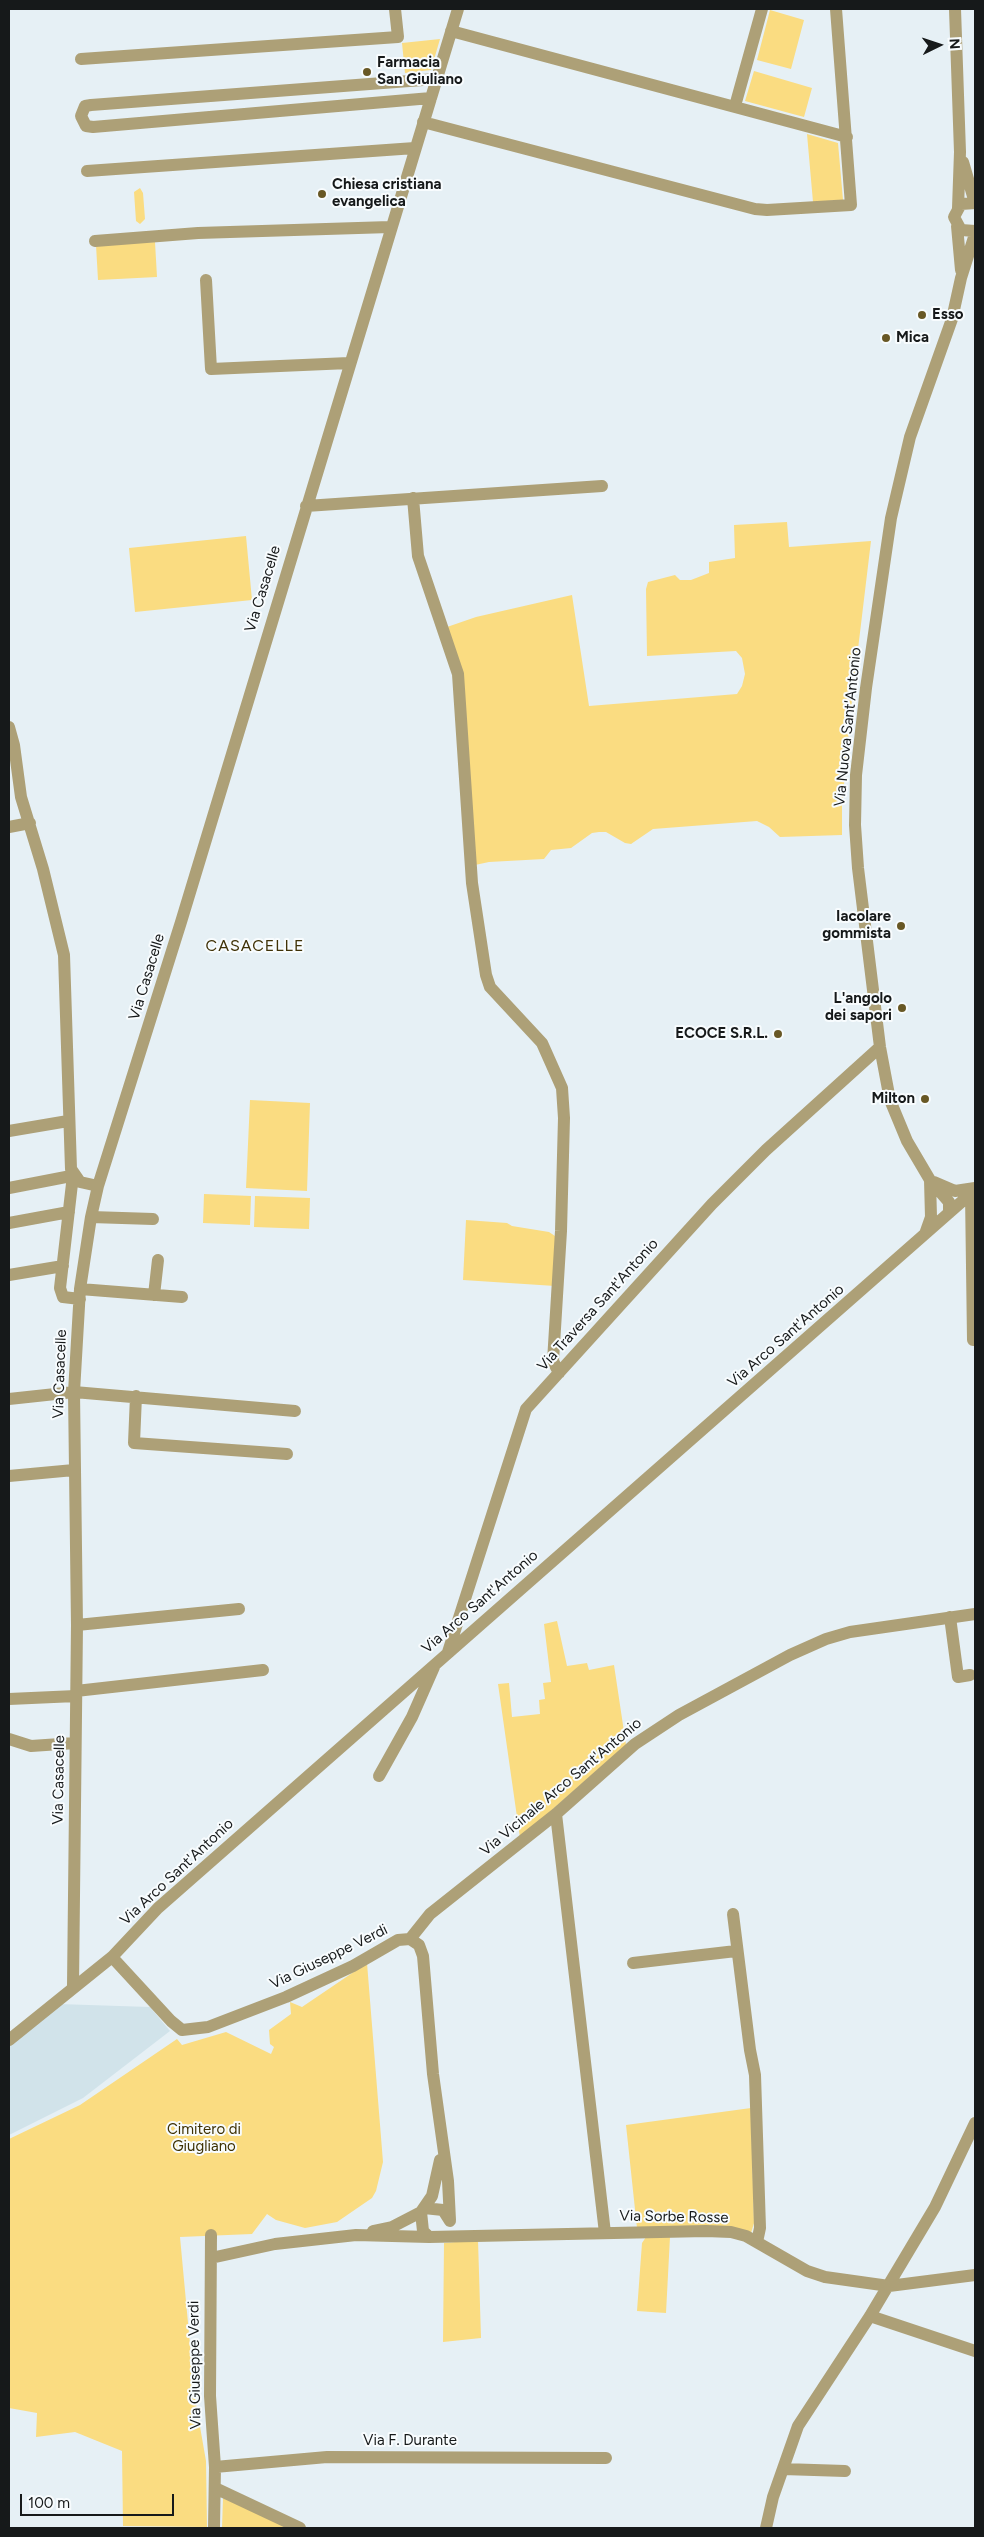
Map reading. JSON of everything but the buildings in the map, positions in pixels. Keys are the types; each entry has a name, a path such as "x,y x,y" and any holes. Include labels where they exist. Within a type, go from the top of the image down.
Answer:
{"street":[{"path":"82,59 398,36 395,9"},
{"name":"Via Casacelle","path":"73,1986 76,1694 74,1392 80,1294 91,1217 98,1186 181,922 390,227 458,9"},
{"path":"735,106 762,9"},
{"path":"423,122 767,210 851,205 836,9"},
{"name":"Via Nuova Sant'Antonio","path":"955,9 960,152 958,208 954,217 957,226 961,278"},
{"path":"451,31 847,137"},
{"path":"431,98 93,127 86,126 81,116 85,106 92,105 436,79"},
{"path":"87,171 415,148"},
{"name":"Via Nuova Sant'Antonio","path":"958,208 966,202 975,203 960,152"},
{"name":"Via Nuova Sant'Antonio","path":"949,1214 949,1202 930,1180 897,1122 890,1100 880,1047 858,868 855,825 856,775 866,688 891,518 910,437 952,319 961,278 975,233 966,232 957,226"},
{"path":"95,241 198,233 390,227"},
{"path":"206,280 211,369 349,363"},
{"path":"306,506 602,486"},
{"path":"413,498 418,556 458,674 472,883 486,975 490,986 542,1043 562,1088 564,1118 561,1231 553,1361 559,1373"},
{"path":"9,727 14,745 21,797 30,823 64,955 68,1122 72,1176 60,1288 62,1295 154,1295 182,1297"},
{"path":"9,827 30,823"},
{"name":"Via Traversa Sant'Antonio","path":"448,1653 518,1429 526,1409 718,1197 766,1150 880,1047"},
{"path":"9,1131 68,1122"},
{"path":"9,1188 72,1176 80,1182 98,1186"},
{"path":"925,1235 931,1217 930,1180 955,1191 974,1191 973,1340 975,1340"},
{"name":"Via Arco Sant'Antonio","path":"9,2040 73,1986 112,1957 158,1908 974,1191"},
{"path":"9,1223 69,1212"},
{"path":"91,1217 153,1220"},
{"path":"154,1295 158,1260"},
{"path":"9,1275 63,1266"},
{"path":"9,1399 74,1392 295,1411"},
{"path":"136,1396 134,1443 287,1454"},
{"path":"9,1476 74,1470"},
{"path":"76,1625 239,1609"},
{"name":"Via Vicinale Arco Sant'Antonio","path":"410,1939 430,1914 556,1814 635,1744 680,1714 790,1655 850,1632 975,1614"},
{"path":"950,1617 958,1677 970,1675"},
{"path":"379,1776 412,1717 436,1663"},
{"path":"9,1699 76,1694 263,1670"},
{"path":"9,1739 14,1738 32,1746 75,1743"},
{"path":"556,1814 605,2233"},
{"path":"733,1914 736,1951 755,2076 760,2228 758,2242"},
{"name":"Via Giuseppe Verdi","path":"112,1957 172,2022 182,2030 208,2027 286,1997 353,1966 398,1940 410,1939 419,1945 423,1956 433,2074 450,2220"},
{"path":"633,1963 736,1951"},
{"path":"766,2528 772,2497 798,2426 889,2286 935,2207 975,2123"},
{"name":"Via Giuseppe Verdi","path":"422,2210 432,2196 438,2177 442,2148"},
{"path":"422,2210 423,2231 429,2237"},
{"path":"211,2258 275,2244 356,2235 392,2227 422,2210 443,2210 450,2220 448,2237 356,2235"},
{"name":"Via Sorbe Rosse","path":"448,2237 723,2232 746,2236 806,2271 825,2277 889,2286 975,2275"},
{"name":"Via Giuseppe Verdi","path":"211,2235 210,2396 215,2467 214,2528"},
{"path":"870,2316 975,2352"},
{"name":"Via F. Durante","path":"215,2467 327,2457 606,2458"},
{"path":"783,2469 845,2471"},
{"path":"215,2488 300,2528"}],"shaded area":[{"path":"58,2004 150,2007 170,2031 83,2098 9,2135 9,2046"}],"green space":[{"path":"770,10 804,20 791,69 757,60"},
{"path":"440,39 431,70 405,73 402,43"},
{"path":"754,71 812,88 804,117 745,101"},
{"path":"807,134 838,143 843,200 813,202"},
{"path":"140,188 143,193 145,219 140,224 136,221 134,192"},
{"path":"155,242 157,277 98,280 96,245"},
{"path":"787,522 789,547 871,541 852,699 842,806 842,835 780,837 769,827 757,821 653,829 631,844 625,843 606,832 599,832 592,833 571,848 551,850 544,859 489,862 475,865 447,627 476,617 572,595 589,706 737,694 742,686 745,674 742,658 736,651 647,656 646,589 648,582 675,575 680,580 691,580 709,573 709,562 735,558 734,525"},
{"path":"246,536 252,600 135,612 129,548"},
{"path":"250,1100 310,1103 307,1191 246,1188"},
{"path":"204,1194 251,1196 250,1225 203,1223"},
{"path":"255,1196 310,1198 309,1229 254,1227"},
{"path":"466,1220 507,1223 512,1226 549,1232 555,1236 555,1286 463,1280"},
{"path":"557,1621 567,1666 587,1663 589,1670 614,1665 626,1745 520,1838 498,1684 509,1683 512,1717 540,1714 539,1700 545,1699 543,1683 551,1682 544,1624"},
{"name":"Cimitero di Giugliano","path":"367,1963 383,2162 376,2191 372,2198 337,2222 305,2228 276,2220 267,2214 252,2234 180,2237 195,2398 206,2461 207,2527 123,2526 122,2451 75,2432 36,2437 37,2413 9,2408 9,2139 80,2105 177,2039 182,2045 226,2032 271,2054 274,2047 270,2044 269,2030 291,2014 290,2002 302,2007"},
{"path":"751,2108 754,2223 751,2233 637,2228 626,2125"},
{"path":"646,2237 670,2237 666,2313 637,2311 642,2243"},
{"path":"478,2240 481,2338 443,2342 444,2243"},
{"path":"223,2498 291,2528 222,2528"}],"place":[{"name":"Farmacia San Giuliano","path":"367,72"},
{"name":"Chiesa cristiana evangelica","path":"322,194"},
{"name":"Esso","path":"922,315"},
{"name":"Mica","path":"886,338"},
{"name":"Iacolare gommista","path":"901,926"},
{"name":"L'angolo dei sapori","path":"902,1008"},
{"name":"ECOCE S.R.L.","path":"778,1034"},
{"name":"Milton","path":"925,1099"}],"district":[{"name":"CASACELLE","path":"255,946"}]}
